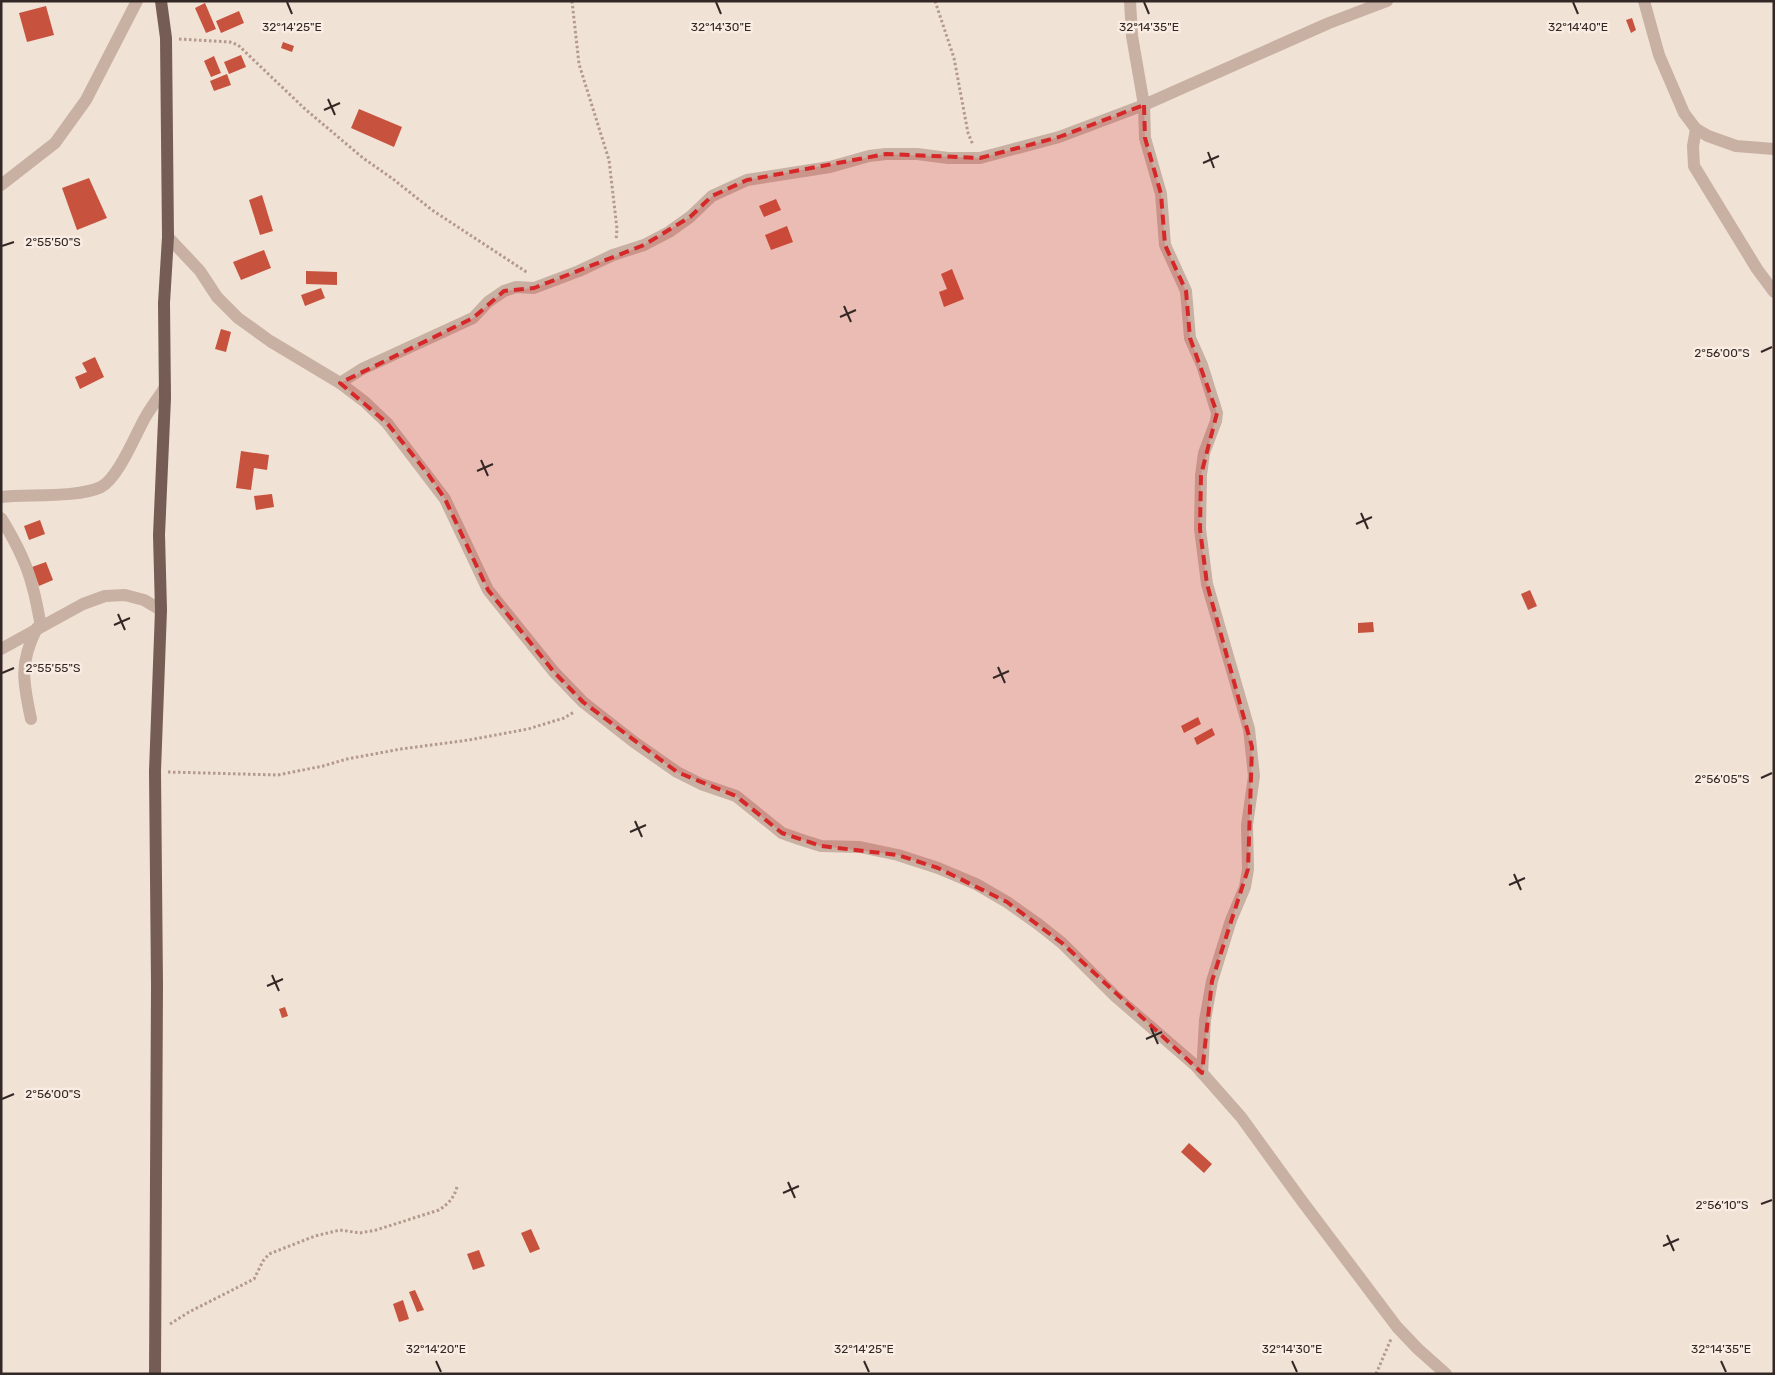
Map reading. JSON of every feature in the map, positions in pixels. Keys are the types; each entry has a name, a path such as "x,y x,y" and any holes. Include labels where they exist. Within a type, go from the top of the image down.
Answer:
{"main road":[{"path":"154,1374 157,995 155,770 161,610 159,535 165,387 164,303 168,237 166,38 161,1"}],"street":[{"path":"1,185 56,143 86,100 137,1"},
{"path":"1130,1 1132,36 1144,105 1145,138 1161,194 1165,245 1186,291 1190,338 1202,365 1217,414 1204,453 1201,475 1200,529 1207,584 1249,729 1254,776 1247,825 1248,869 1244,887 1231,920 1212,981 1205,1020 1202,1073"},
{"path":"340,383 362,369 473,318 488,302 504,291 516,287 534,288 579,271 613,255 644,245 690,217 712,196 747,180 830,167 869,156 886,154 980,158 1058,137 1144,105 1329,23 1387,1"},
{"path":"1644,1 1659,54 1684,113 1696,129 1708,136 1736,146 1774,149"},
{"path":"1696,129 1693,146 1694,166 1768,286 1774,292"},
{"path":"168,237 200,271 217,297 238,318 270,341 340,383 365,402 387,423 428,474 445,499 488,590 554,672 583,702 676,772 701,784 736,796 782,833 798,840 821,846 860,847 938,868 976,884 1007,902 1038,924 1062,943 1115,996 1202,1073 1241,1117 1397,1327 1446,1374"},
{"path":"1,498 59,494 102,487 120,466 147,414 165,387"},
{"path":"1,518 13,538 32,584 39,627 27,650 23,671 31,719"},
{"path":"1,649 83,604 105,596 114,594 125,595 144,600 161,610"}],"path":[{"path":"572,1 579,64 606,151 612,178 617,228 613,255"},
{"path":"935,1 954,58 968,133 980,158"},
{"path":"166,38 230,42 238,45 305,109 363,158 432,210 501,256 525,271 550,282"},
{"path":"155,770 191,774 278,775 401,749 469,740 528,729 564,718 575,711 583,702"},
{"path":"154,1334 189,1312 254,1279 269,1254 315,1236 340,1230 360,1233 376,1230 439,1210 448,1204 457,1187"},
{"path":"1376,1374 1397,1327"}],"highlighted area":[{"path":"1144,105 1145,138 1161,194 1165,245 1186,291 1190,338 1217,413 1201,475 1200,529 1207,584 1252,747 1248,869 1212,981 1202,1073 1062,943 1007,902 938,868 898,855 821,846 782,833 736,796 677,772 583,702 554,672 488,590 445,499 428,474 387,423 340,383 473,318 504,291 534,288 644,245 690,217 712,196 747,180 886,154 980,158 1059,137"}],"building":[{"path":"205,3 216,29 206,33 195,8"},
{"path":"46,6 54,35 27,42 19,13"},
{"path":"239,11 244,23 221,33 216,21"},
{"path":"1632,18 1636,30 1631,33 1626,20"},
{"path":"283,42 294,46 292,52 281,48"},
{"path":"241,55 246,67 229,74 224,62"},
{"path":"214,56 221,73 211,77 204,61"},
{"path":"227,74 231,85 214,91 210,81"},
{"path":"359,109 402,127 394,147 351,128"},
{"path":"89,178 107,218 77,230 62,188"},
{"path":"262,195 273,231 260,235 249,200"},
{"path":"776,199 781,210 764,217 759,206"},
{"path":"787,226 793,242 771,250 765,235"},
{"path":"264,250 271,268 241,280 233,262"},
{"path":"952,269 964,299 944,307 939,292 947,289 941,274"},
{"path":"306,271 337,272 337,285 306,284"},
{"path":"321,288 325,298 305,306 301,295"},
{"path":"221,329 231,332 226,352 215,349"},
{"path":"95,357 104,377 80,389 75,377 87,372 82,363"},
{"path":"241,451 269,455 267,470 254,468 251,490 236,488"},
{"path":"272,494 274,507 256,510 254,496"},
{"path":"40,520 45,534 29,540 24,526"},
{"path":"46,562 53,580 39,586 32,567"},
{"path":"1530,590 1537,606 1528,610 1521,594"},
{"path":"1373,622 1374,632 1358,633 1358,623"},
{"path":"1198,717 1201,724 1184,733 1181,726"},
{"path":"1212,728 1215,735 1197,745 1194,738"},
{"path":"285,1007 288,1016 282,1018 279,1009"},
{"path":"1189,1143 1212,1164 1204,1173 1181,1152"},
{"path":"531,1229 540,1249 530,1253 521,1233"},
{"path":"479,1250 485,1266 473,1270 467,1254"},
{"path":"415,1290 424,1310 417,1312 409,1292"},
{"path":"403,1300 409,1319 399,1322 393,1304"}]}
